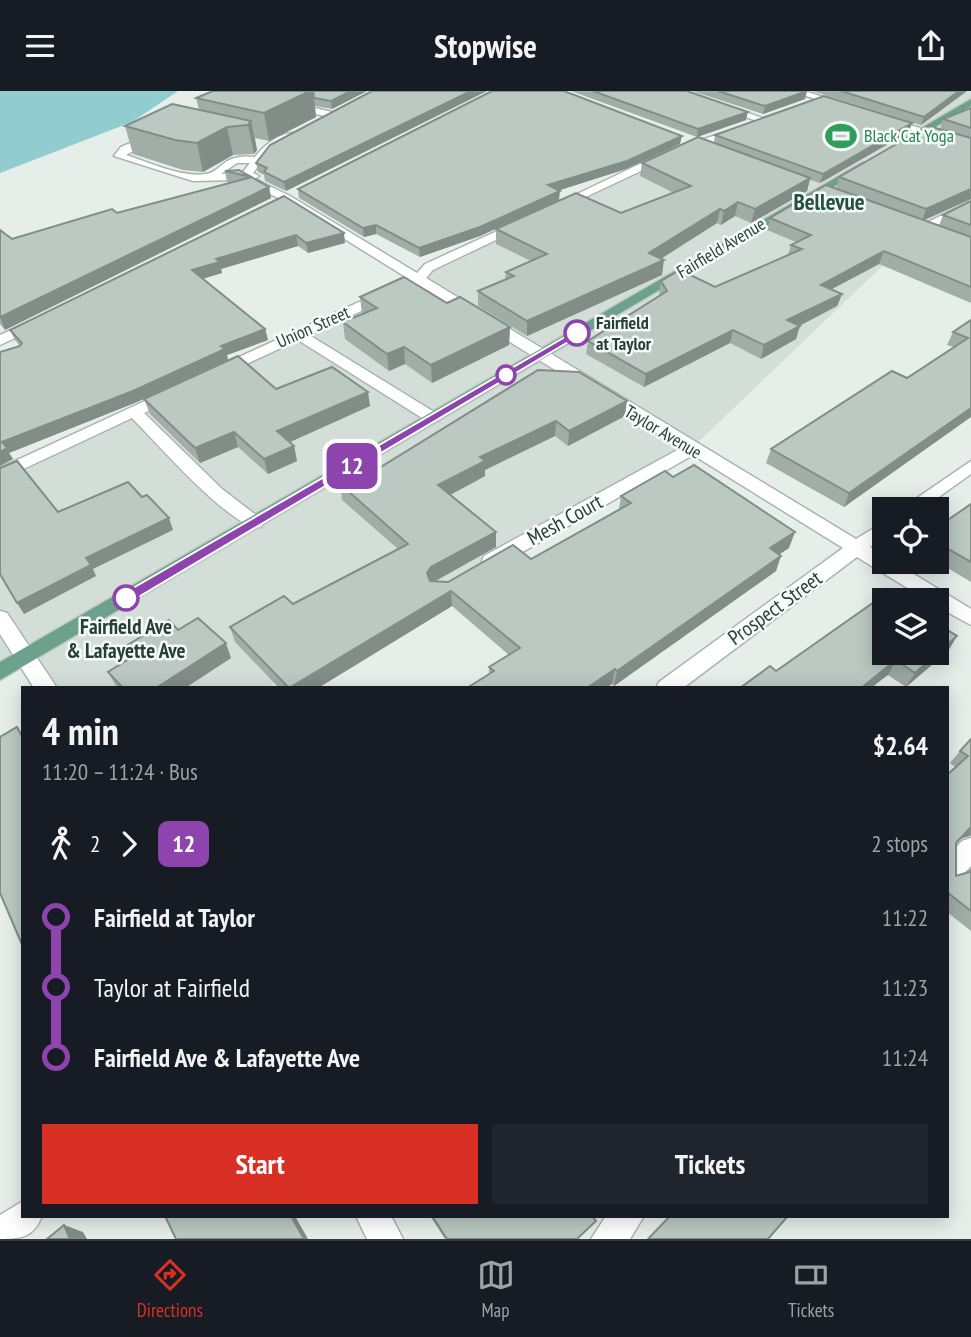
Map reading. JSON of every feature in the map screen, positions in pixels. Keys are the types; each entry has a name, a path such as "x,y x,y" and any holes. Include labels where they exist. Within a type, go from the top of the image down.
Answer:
{"main road":[{"name":"Fairfield Avenue","path":"0,672 539,356 816,188 971,102"}],"street":[{"path":"675,91 766,121"},
{"path":"803,92 859,111"},
{"path":"800,108 823,99"},
{"path":"283,104 333,115"},
{"path":"311,125 345,109"},
{"path":"870,114 971,146"},
{"name":"Union Street","path":"209,376 417,281 429,267 673,152 777,117"},
{"path":"167,130 125,149 119,156 193,178 247,174 256,160 270,147 300,131"},
{"path":"675,135 712,149"},
{"path":"257,144 270,147"},
{"path":"212,178 224,163 235,158 256,160"},
{"name":"Taylor Avenue","path":"247,174 247,179 285,199 971,618"},
{"path":"816,188 840,197"},
{"path":"934,233 916,226 971,204"},
{"path":"0,341 45,319"},
{"path":"297,334 433,418"},
{"path":"0,475 184,388"},
{"path":"135,412 216,493 255,523"},
{"name":"Mesh Court","path":"475,571 691,449"},
{"path":"927,497 971,466"},
{"name":"Prospect Street","path":"670,686 872,537"},
{"path":"0,618 45,686"},
{"path":"949,872 971,849"},
{"path":"0,1236 23,1218"},
{"path":"373,1218 386,1239"},
{"path":"608,1239 626,1218"}],"shaded area":[{"path":"971,91 971,204 922,228 691,449 270,686 45,686 26,657 0,672 0,475 395,290 429,267 673,152 822,99 803,93"}],"water":[{"path":"0,91 178,91 132,122 0,173"}],"building":[{"path":"213,91 310,91 264,113 196,98"},
{"path":"313,91 351,91 331,101 314,98"},
{"path":"372,91 471,91 284,182 264,172 267,168 256,163 270,145"},
{"path":"492,91 564,91 682,136 627,161 548,185 560,191 480,227 419,248 376,225 363,228 298,189"},
{"path":"593,91 687,91 748,112 698,129"},
{"path":"718,91 807,91 765,106"},
{"path":"841,91 959,91 924,117"},
{"path":"824,96 912,123 823,174 715,135"},
{"path":"172,104 251,121 248,125 227,127 197,143 175,140 125,126"},
{"path":"971,108 971,128 943,119"},
{"path":"928,126 971,138 971,189 926,209 839,177"},
{"path":"698,137 810,178 755,209 738,202 724,211 720,209 649,253 664,260 527,321 478,291 514,276 506,272 547,254 496,229 576,193 621,213 691,186 642,163"},
{"path":"239,170 251,177 225,171"},
{"path":"252,177 269,187 0,317 0,230 12,239 112,209 117,213"},
{"path":"826,185 971,237 971,287 884,251 821,285 842,294 787,320 800,326 764,345 733,330 646,374 588,341 667,291 661,281 680,270 715,287 802,249 791,245 811,235 770,218"},
{"path":"284,196 344,233 306,243 296,235 216,259 220,262 192,270 265,329 221,346 225,349 133,391 2,442 7,448 0,452 0,352 22,343 10,330"},
{"path":"971,201 971,225 943,215"},
{"path":"404,277 447,303 460,297 510,327 431,365 404,347 387,354 343,322 377,308 360,297"},
{"path":"971,320 971,408 849,493 771,449 892,371 907,378 968,338 953,332"},
{"path":"238,356 276,389 332,367 368,392 277,431 294,446 264,459 234,432 195,448 144,399"},
{"path":"538,370 579,372 627,401 569,431 556,421 480,457 485,461 438,485 496,532 431,567 427,573 430,581 448,582 513,545 531,559 631,503 621,496 665,471 673,477 694,465 795,532 770,548 781,556 617,671 615,669 590,686 470,686 494,671 489,667 520,648 451,591 292,686 287,686 230,627 284,596 293,604 408,544 340,484 369,471 371,473"},
{"path":"17,461 58,512 128,482 142,497 147,495 169,518 86,558 91,565 17,603 0,574 0,468"},
{"path":"971,504 971,562 949,549 949,519"},
{"path":"872,604 872,665 890,665 864,686 743,686 770,666 776,671"},
{"path":"198,618 226,643 159,686 121,686 108,672 135,655 126,646 169,620 178,630"},
{"path":"949,631 957,636 949,643"},
{"path":"903,665 924,665 915,673"},
{"path":"17,727 21,734 21,942 0,893 0,737"},
{"path":"971,739 971,827 956,843 956,876 971,870 971,911 949,894 949,773 968,756 960,751"},
{"path":"166,1218 292,1218 304,1239 176,1239"},
{"path":"433,1218 594,1218 596,1221 577,1239 447,1239"},
{"path":"668,1218 786,1218 768,1239 648,1239"},
{"path":"64,1225 70,1239 47,1239"}],"bus line":[{"name":"12","path":"126,598 577,333"}],"place":[{"name":"Black Cat Yoga","path":"841,136"},
{"name":"Fairfield at Taylor","path":"577,333"},
{"name":"Fairfield Ave & Lafayette Ave","path":"126,598"}],"district":[{"name":"Bellevue","path":"829,202"}]}
